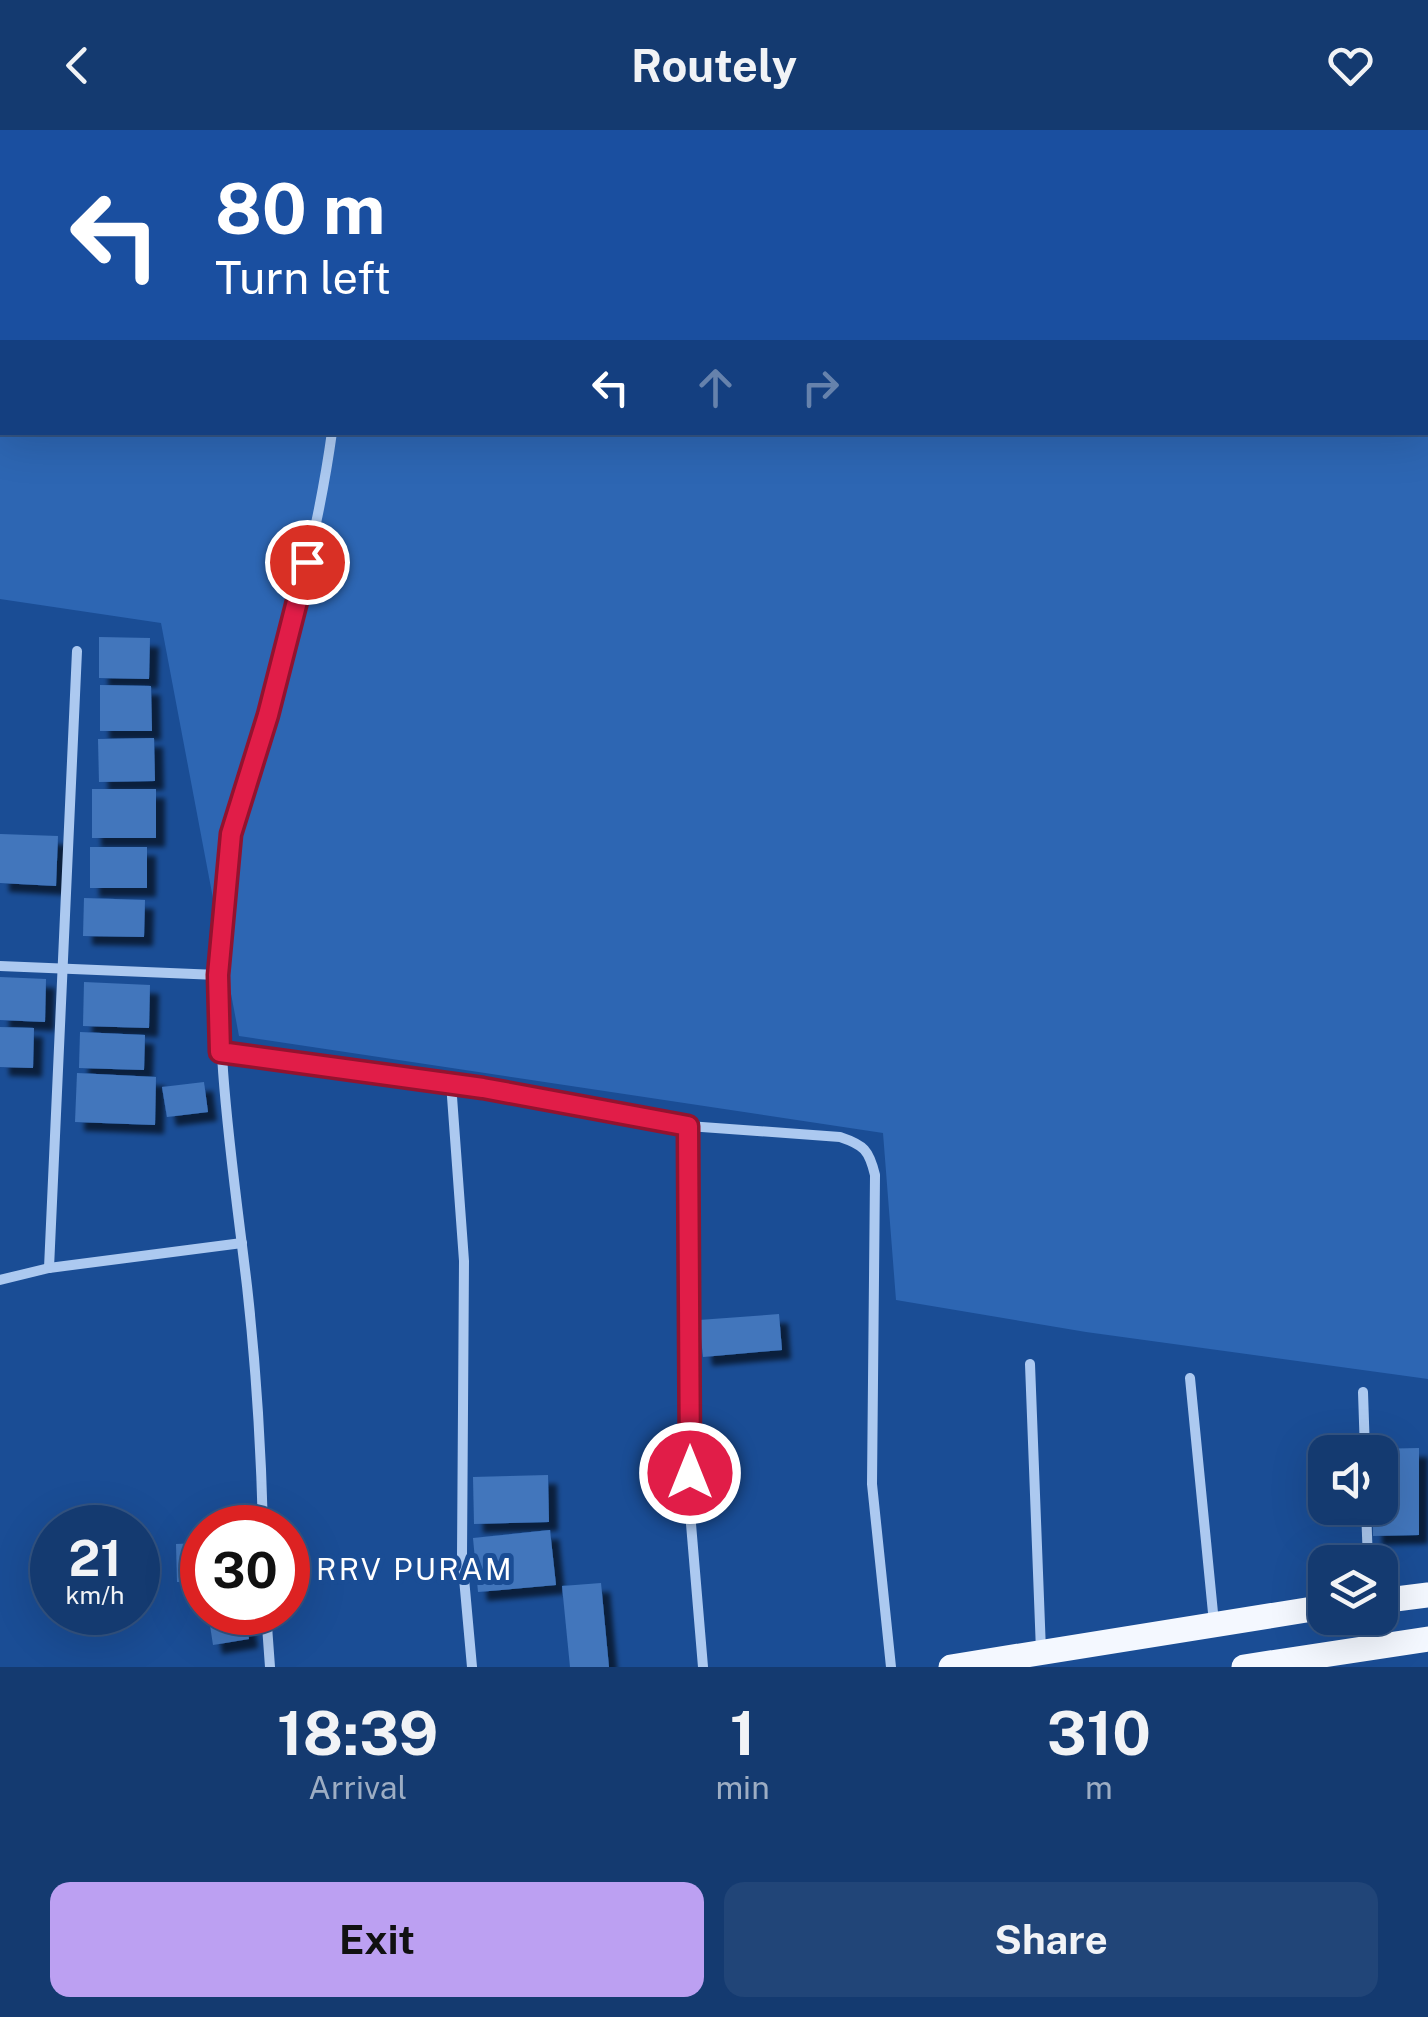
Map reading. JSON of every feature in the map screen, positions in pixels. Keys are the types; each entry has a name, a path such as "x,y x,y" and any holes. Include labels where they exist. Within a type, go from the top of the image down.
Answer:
{"main road":[{"path":"1398,1599 1428,1596"},
{"path":"951,1667 1308,1610"},
{"path":"1244,1667 1428,1639"}],"street":[{"path":"262,1505 258,1415 220,1052 218,975 231,834 268,715 324,496 332,435"},
{"path":"49,1268 77,651"},
{"path":"0,966 218,975"},
{"path":"220,1052 451,1083 688,1126 840,1137 859,1143 871,1156 875,1174 872,1484 891,1667"},
{"path":"451,1083 464,1260 462,1556 472,1667"},
{"path":"688,1126 690,1512 702,1667"},
{"path":"0,1280 49,1268 242,1243"},
{"path":"1030,1364 1041,1651"},
{"path":"1190,1378 1214,1624"},
{"path":"1363,1392 1364,1435"},
{"path":"268,1635 270,1667"}],"shaded area":[{"path":"0,435 1428,435 1428,1379 1086,1332 896,1300 883,1133 239,1036 161,623 0,599"}],"building":[{"path":"99,637 150,638 149,679 99,678"},
{"path":"100,685 151,686 152,731 100,731"},
{"path":"154,738 155,781 99,782 98,739"},
{"path":"92,789 156,789 156,838 92,838"},
{"path":"0,834 58,836 56,886 0,883"},
{"path":"90,847 147,847 147,888 90,888"},
{"path":"84,898 145,900 144,937 83,936"},
{"path":"0,977 46,979 45,1022 0,1020"},
{"path":"84,982 150,985 149,1028 83,1026"},
{"path":"0,1027 34,1028 33,1068 0,1067"},
{"path":"80,1032 145,1035 144,1070 79,1068"},
{"path":"77,1073 156,1077 155,1125 75,1122"},
{"path":"204,1082 208,1112 167,1117 162,1087"},
{"path":"779,1314 782,1350 703,1357 699,1320"},
{"path":"1398,1448 1419,1448 1419,1535 1373,1536 1373,1525 1398,1525"},
{"path":"548,1475 549,1522 474,1524 473,1477"},
{"path":"550,1530 556,1585 478,1592 473,1538"},
{"path":"176,1544 180,1544 180,1582 177,1582"},
{"path":"601,1583 609,1667 570,1667 562,1586"},
{"path":"211,1635 248,1635 249,1639 213,1645"}],"district":[{"name":"RRV PURAM","path":"415,1569"}],"route":[{"path":"307,562 268,715 231,834 218,975 220,1052 483,1088 688,1126 690,1473"}]}
